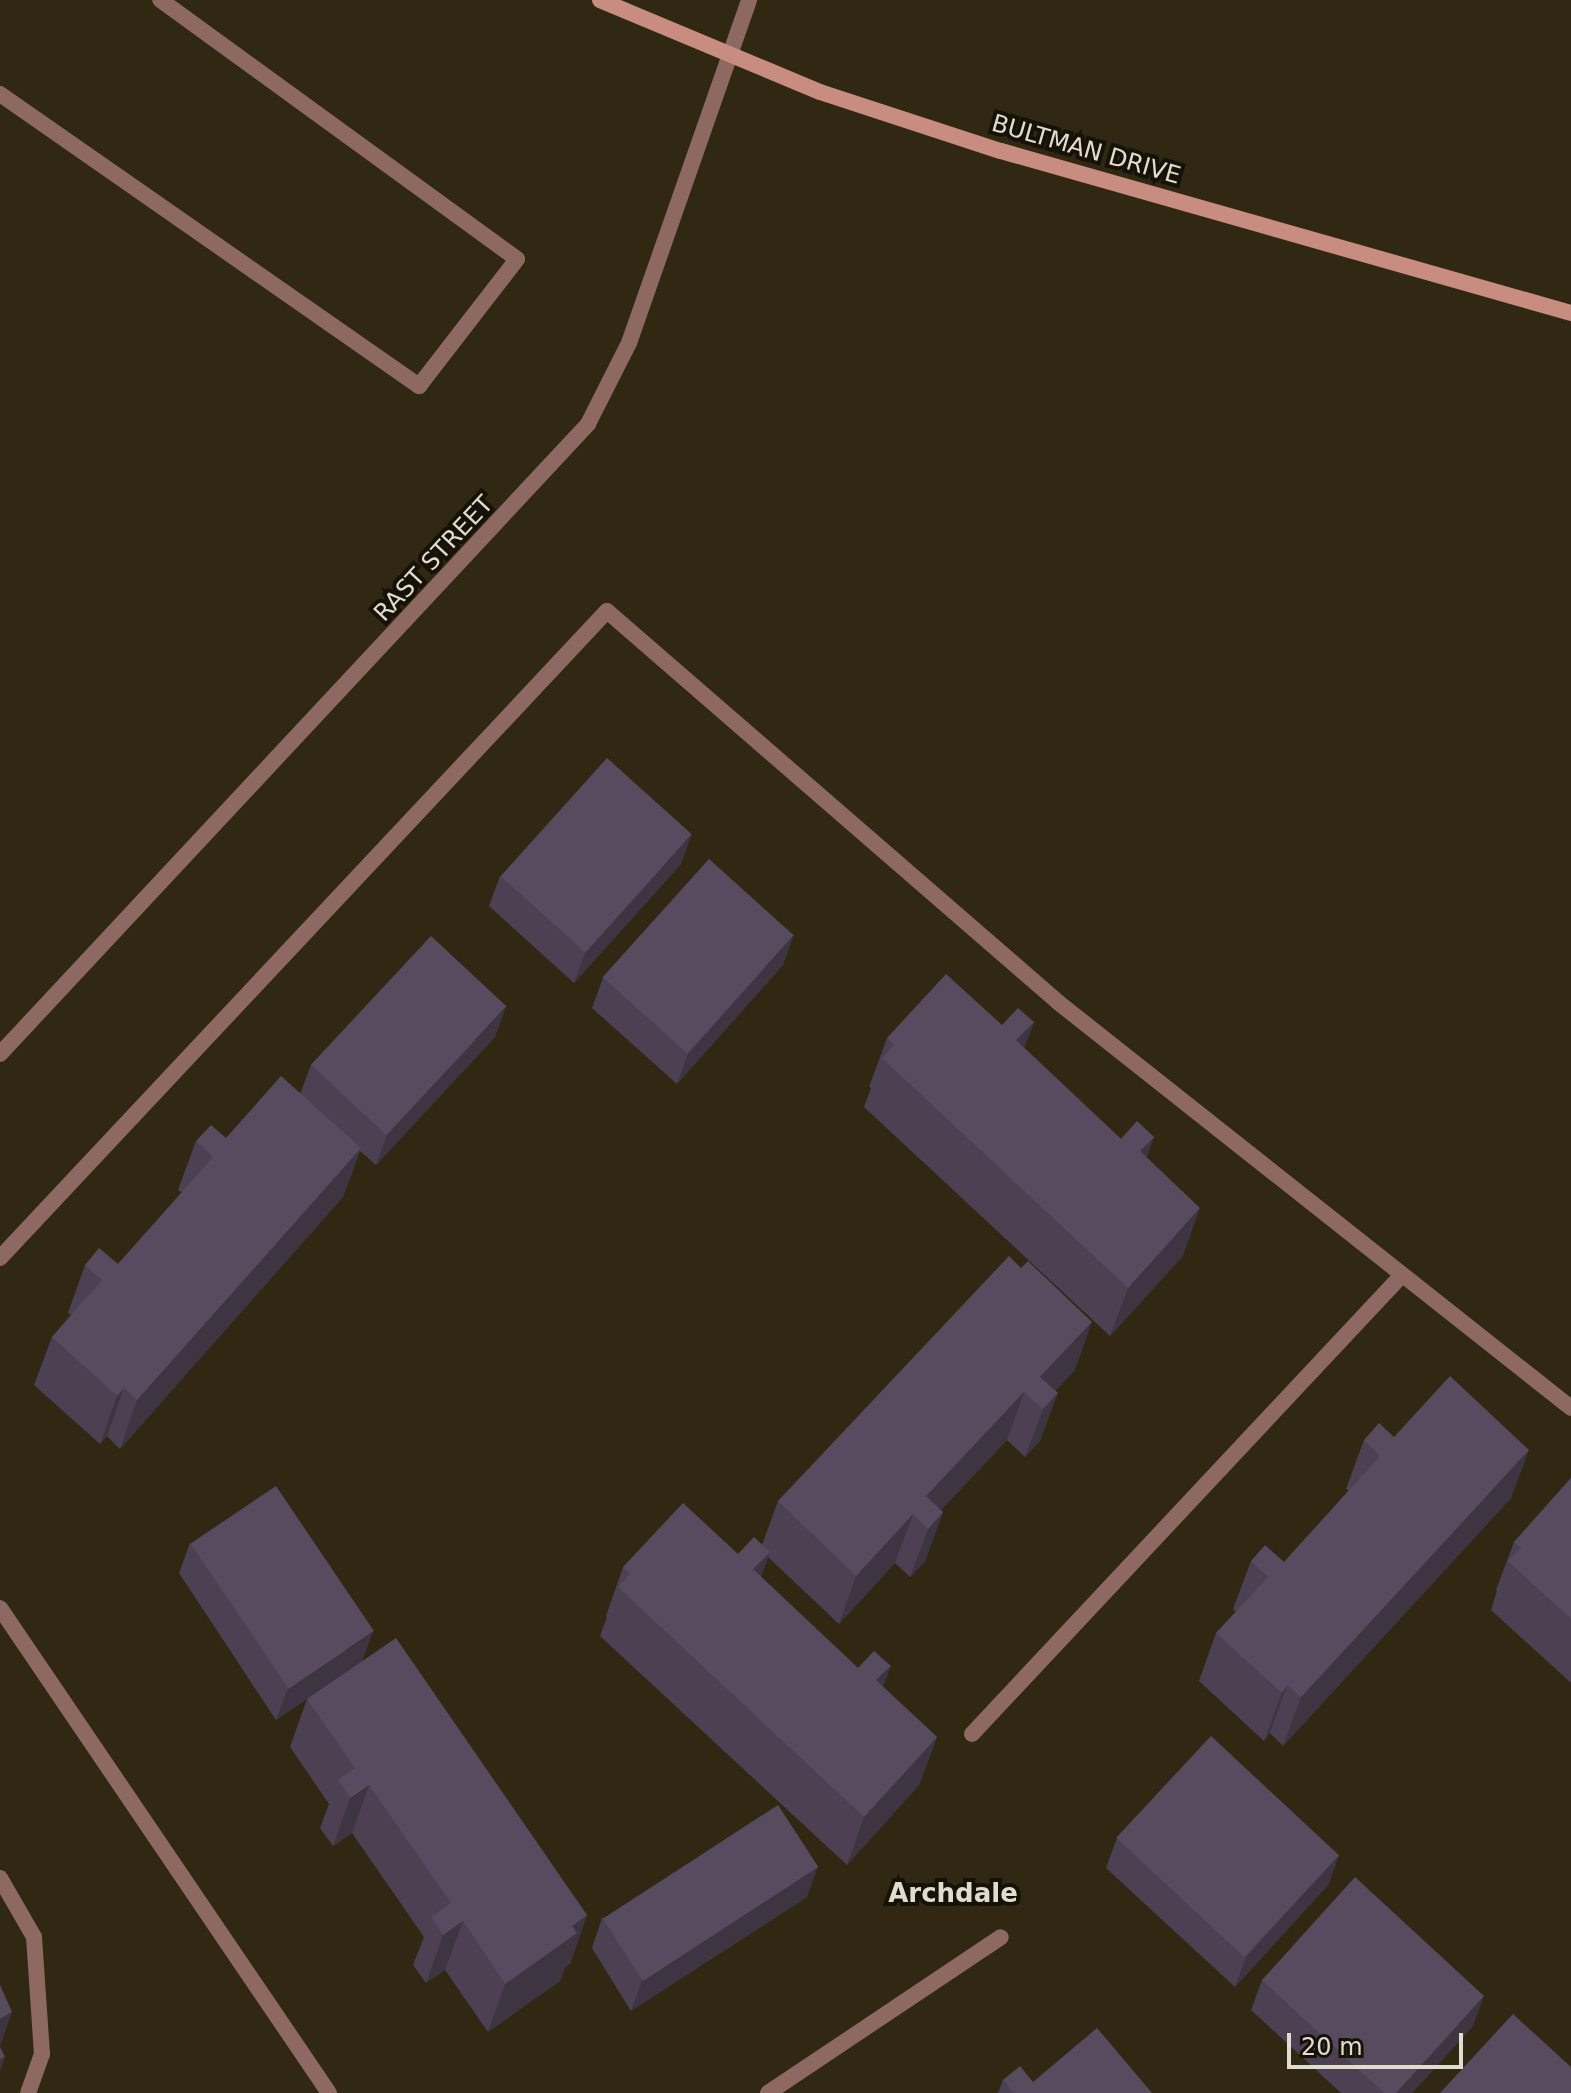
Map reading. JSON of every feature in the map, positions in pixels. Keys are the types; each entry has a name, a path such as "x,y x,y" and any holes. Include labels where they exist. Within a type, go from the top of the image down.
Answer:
{"street":[{"path":"0,94 419,386 517,259 160,0"},
{"name":"BULTMAN DRIVE","path":"600,0 731,55 1001,151 1571,313"},
{"name":"RAST STREET","path":"0,1054 588,424 629,343 749,0"},
{"path":"0,1258 607,611 1059,1003 1571,1408"},
{"path":"972,1734 1401,1276"},
{"path":"0,1608 329,2093"},
{"path":"0,1878 34,1937 42,2054 28,2093"},
{"path":"768,2093 1001,1937"}],"building":[{"path":"607,758 692,834 585,952 501,876"},
{"path":"709,859 794,935 687,1053 603,977"},
{"path":"431,936 506,1006 386,1135 311,1065"},
{"path":"946,974 1002,1025 1018,1008 1034,1022 1016,1040 1121,1139 1137,1121 1154,1137 1140,1151 1200,1208 1128,1288 882,1058 894,1045 887,1038"},
{"path":"281,1076 361,1148 137,1400 124,1388 117,1396 52,1337 102,1280 85,1265 99,1248 118,1264 213,1157 196,1141 211,1125 226,1138"},
{"path":"1009,1256 1021,1268 1028,1261 1092,1322 1040,1377 1058,1393 1043,1409 1024,1392 926,1496 943,1512 928,1529 913,1514 856,1576 778,1501"},
{"path":"1450,1376 1529,1450 1301,1697 1287,1685 1282,1693 1216,1633 1268,1577 1251,1561 1265,1545 1284,1562 1380,1456 1364,1440 1379,1423 1394,1437"},
{"path":"1571,1478 1571,1619 1508,1561 1521,1548 1514,1542"},
{"path":"276,1486 374,1631 288,1689 191,1544"},
{"path":"683,1503 738,1554 754,1537 770,1552 753,1569 858,1668 874,1651 891,1666 876,1680 937,1737 864,1817 618,1587 630,1574 623,1567"},
{"path":"396,1638 587,1915 572,1926 577,1933 505,1984 463,1921 443,1935 431,1917 451,1903 369,1785 350,1798 338,1780 355,1768 307,1699"},
{"path":"1211,1736 1339,1855 1244,1957 1116,1838"},
{"path":"778,1805 818,1867 643,1981 603,1919"},
{"path":"1355,1877 1484,1996 1396,2093 1384,2093 1262,1980"},
{"path":"0,1985 12,2012 0,2019"},
{"path":"1513,2014 1571,2067 1571,2093 1440,2093"},
{"path":"1097,2028 1152,2093 1014,2093 1003,2080 1020,2066 1033,2082"}],"district":[{"name":"Archdale","path":"953,1894"}]}
